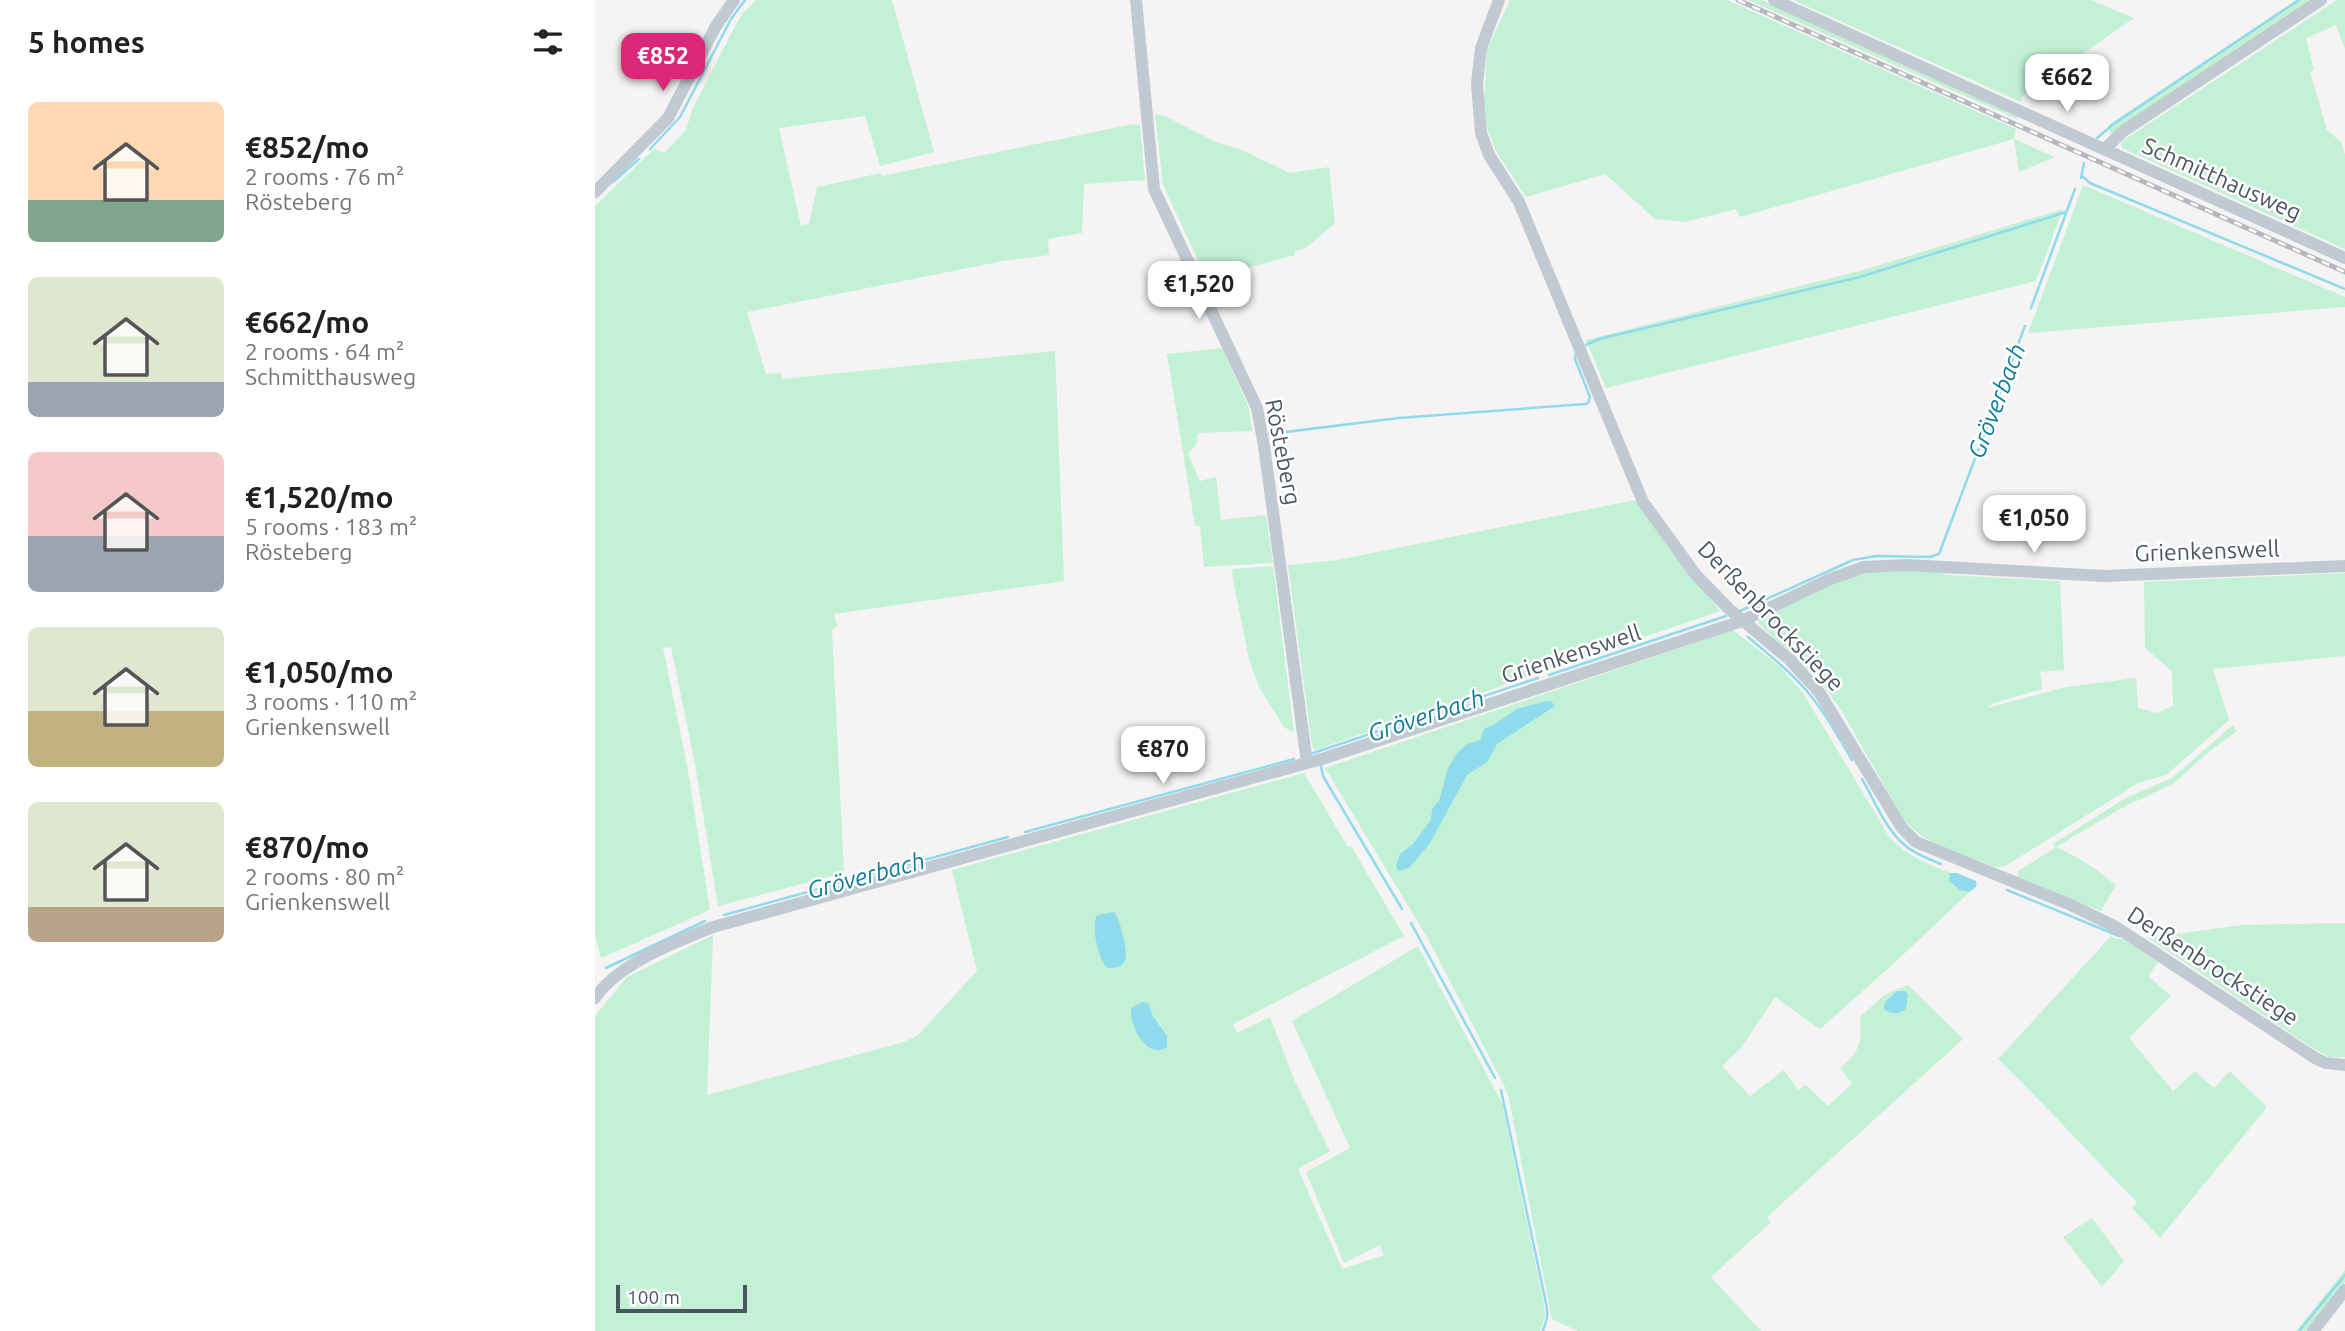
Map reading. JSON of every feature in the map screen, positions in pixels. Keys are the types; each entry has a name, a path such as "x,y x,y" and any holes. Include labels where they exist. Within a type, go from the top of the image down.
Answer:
{"street":[{"path":"595,192 669,118 716,26 734,0"},
{"name":"Rösteberg","path":"1136,0 1154,189 1257,408 1307,763"},
{"name":"Derßenbrockstiege","path":"1499,0 1481,48 1477,84 1481,133 1519,202 1643,502 1696,575 1742,621 1790,660 1819,692 1897,821 1916,842 2108,922 2315,1058 2326,1063 2345,1065"},
{"name":"Schmitthausweg","path":"1774,0 2345,258"},
{"path":"2105,149 2122,132 2321,0"},
{"name":"Grienkenswell","path":"595,998 600,980 713,927 1307,763 1742,621 1840,575 1878,565 2097,576 2345,566"},
{"path":"2313,1331 2345,1290"}],"green space":[{"path":"756,0 892,0 934,152 880,166 865,116 779,128 801,226 809,224 817,187 1133,124 1140,126 1145,180 1084,184 1082,233 1048,239 1049,255 1003,261 747,312 766,374 781,373 782,379 1055,351 1064,581 834,614 837,626 832,630 844,873 718,906 695,764 671,647 663,648 687,765 710,910 601,958 595,935 595,206 654,149 664,153 686,130 692,110 736,24"},
{"path":"1510,0 1727,0 2016,129 2014,139 1740,217 1736,209 1685,222 1655,219 1605,174 1526,197 1496,151 1487,128 1484,103 1487,50"},
{"path":"1748,0 1762,0 2018,116 2017,119"},
{"path":"1793,0 2091,0 2134,18 2022,96 2021,102"},
{"path":"2296,0 2314,0 2112,133 2109,132 2108,125"},
{"path":"2337,0 2345,0 2345,49 2336,25 2306,38 2314,70 2310,72 2327,130 2341,142 2345,155 2345,249 2122,148 2121,142"},
{"path":"1155,114 1290,173 1329,167 1335,223 1306,248 1294,251 1295,255 1229,273 1204,273 1163,185"},
{"path":"2014,139 2055,157 2019,172"},
{"path":"2083,185 2345,297 2345,307 2028,333"},
{"path":"2063,209 2036,281 1606,388 1586,340 1863,270"},
{"path":"1222,348 1249,408 1252,431 1198,433 1197,443 1188,454 1200,481 1216,477 1221,520 1266,515 1273,563 1204,567 1200,526 1195,526 1167,354"},
{"path":"1635,500 1720,611 1315,750 1312,745 1288,565 1338,560"},
{"path":"1273,566 1294,733 1284,727 1259,687 1249,659 1232,569"},
{"path":"1867,570 1932,570 1947,575 2060,581 2064,670 2040,672 2042,689 1994,703 1988,708 2066,687 2136,678 2138,708 2157,713 2173,706 2172,671 2145,648 2144,582 2345,573 2345,656 2213,669 2229,720 2166,775 2138,783 2005,866 1996,867 1944,848 1910,826 1901,816 1843,713 1820,681 1758,623 1761,617 1843,578"},
{"path":"1733,630 1780,667 1803,693 1890,838 1920,860 1979,883 1820,1029 1775,997 1741,1048 1722,1066 1750,1096 1784,1070 1798,1090 1806,1085 1828,1106 1852,1084 1840,1068 1852,1057 1858,1046 1860,1017 1884,995 1908,985 1963,1039 1767,1217 1771,1222 1711,1277 1761,1331 1578,1331 1552,1319 1504,1085 1427,937 1325,768"},
{"path":"2233,725 2237,731 2174,783 2120,809 2056,847 2087,864 2116,885 2101,911 2018,877 2018,871 2055,848 2053,844 2124,799 2172,778"},
{"path":"1304,773 1404,936 1233,1024 1237,1033 1270,1017 1293,1077 1330,1151 1298,1169 1342,1269 1384,1255 1380,1245 1344,1263 1306,1172 1350,1148 1292,1021 1418,946 1502,1103 1544,1305 1545,1317 1540,1331 595,1331 595,1016 627,977 713,935 707,1095 904,1042 918,1035 977,971 952,870"},
{"path":"2345,923 2345,1057 2329,1057 2311,1047 2148,938 2241,925"},
{"path":"2111,936 2123,939 2158,962 2148,976 2171,996 2129,1038 2173,1091 2195,1071 2214,1088 2230,1071 2267,1107 2160,1238 2132,1208 2137,1202 1998,1059"},
{"path":"2092,1218 2124,1261 2102,1287 2063,1237"},
{"path":"2345,1270 2345,1282 2306,1331 2296,1331"}],"water":[{"path":"1551,701 1555,706 1497,744 1487,762 1467,775 1430,843 1409,868 1398,871 1396,865 1400,854 1413,844 1431,820 1432,809 1439,801 1448,768 1457,753 1467,744 1480,740 1484,729 1517,709"},
{"path":"1950,873 1976,881 1976,887 1969,892 1960,890 1949,881"},
{"path":"1114,912 1120,925 1126,956 1120,966 1108,968 1099,951 1095,920 1097,915"},
{"path":"1897,991 1908,994 1906,1008 1892,1013 1884,1009 1885,1002"},
{"path":"1143,1002 1149,1004 1152,1015 1167,1036 1167,1047 1153,1049 1146,1045 1136,1032 1131,1008"}],"waterway":[{"path":"650,149 680,117 731,19 745,0"},
{"name":"Gröverbach","path":"2097,138 2115,123 2299,0"},
{"path":"613,182 639,159"},
{"name":"Gröverbach","path":"2081,178 2084,163"},
{"name":"Gröverbach","path":"2082,176 2090,183 2345,289"},
{"name":"Gröverbach","path":"2031,308 2075,189"},
{"path":"1586,345 1599,339 1860,277 2066,212"},
{"name":"Gröverbach","path":"1740,611 1853,560 1876,556 1930,557 1939,554 2025,326"},
{"path":"1269,434 1399,418 1585,404 1590,397 1575,359 1576,352"},
{"name":"Gröverbach","path":"1549,675 1726,616"},
{"path":"1748,637 1806,690 1825,715 1852,760"},
{"name":"Gröverbach","path":"1313,753 1538,678"},
{"name":"Gröverbach","path":"1025,832 1294,759"},
{"path":"1321,766 1323,776 1402,909"},
{"path":"1862,779 1887,824 1900,840 1915,852 1941,864"},
{"name":"Gröverbach","path":"724,915 1008,837"},
{"path":"2007,890 2119,936"},
{"name":"Gröverbach","path":"606,968 705,921"},
{"path":"1411,923 1495,1078"},
{"path":"1501,1090 1547,1308 1543,1331"},
{"name":"Gröverbach","path":"2299,1331 2345,1275"}],"railway":[{"path":"1738,0 2345,272"}]}
